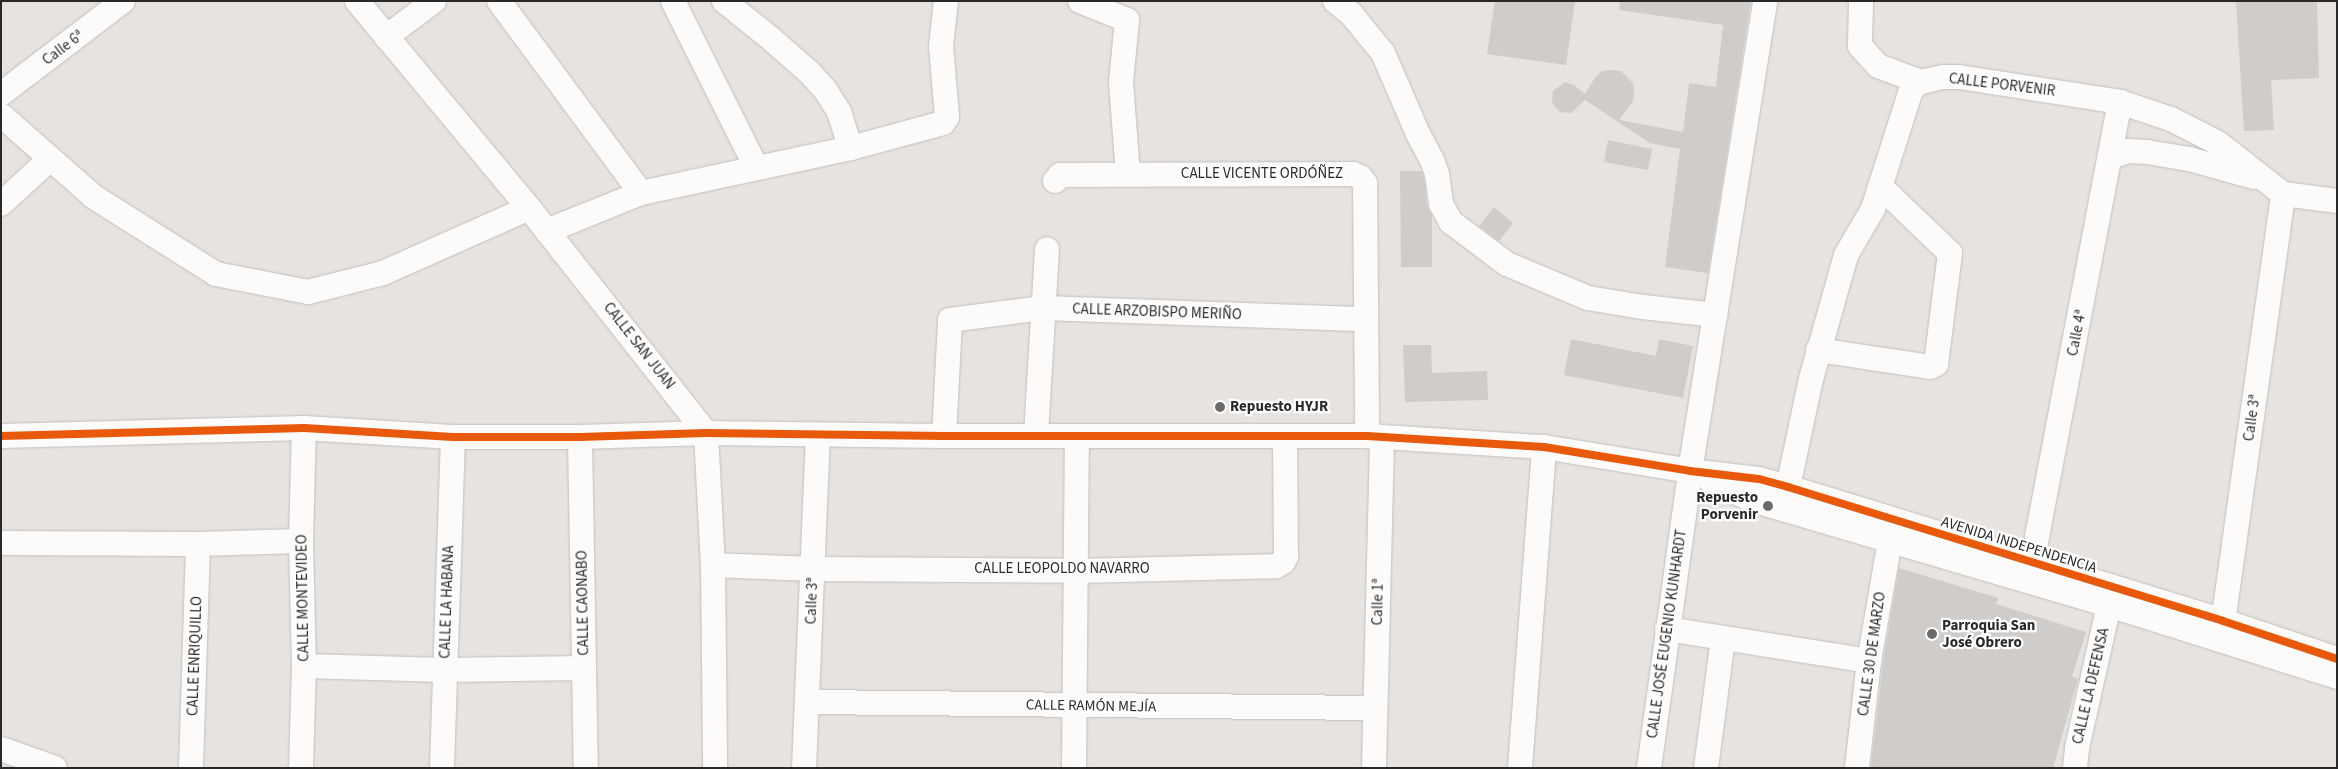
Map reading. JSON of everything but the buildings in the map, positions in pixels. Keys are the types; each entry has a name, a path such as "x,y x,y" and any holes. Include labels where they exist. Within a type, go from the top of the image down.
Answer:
{"street":[{"name":"Calle 6ª","path":"1,94 123,1"},
{"name":"CALLE SAN JUAN","path":"357,1 529,208 617,317 706,433"},
{"path":"386,37 434,1"},
{"path":"499,1 641,193"},
{"path":"673,1 756,167"},
{"path":"724,1 809,72 826,91 839,112 851,148"},
{"path":"547,231 641,193 851,148 943,123 946,120 941,46 946,1"},
{"path":"1080,1 1128,20 1121,82 1128,175"},
{"path":"1335,1 1352,15 1383,53 1418,134 1432,160 1442,204 1450,222 1507,264 1588,298 1643,308 1716,315"},
{"name":"CALLE JOSÉ EUGENIO KUNHARDT","path":"1649,768 1690,471 1764,1"},
{"path":"1861,1 1860,46 1878,66 1921,82"},
{"name":"CALLE PORVENIR","path":"1921,82 1943,77 1960,77 2120,102 2171,119 2218,143 2274,187"},
{"path":"1788,487 1818,350 1848,251 1873,209 1910,93 1914,86 1921,82"},
{"name":"Calle 4ª","path":"2032,563 2120,102"},
{"path":"1,115 94,197 216,274 308,292 383,274 529,208"},
{"path":"2110,157 2129,151 2189,159 2274,187 2337,201"},
{"path":"1,204 50,158"},
{"name":"CALLE VICENTE ORDÓÑEZ","path":"1055,181 1060,175 1353,174 1360,177 1366,184 1365,319 1374,436"},
{"path":"1818,350 1930,367 1936,364 1950,253 1881,186"},
{"name":"Calle 3ª","path":"2222,631 2274,187"},
{"path":"1036,435 1046,249"},
{"name":"CALLE ARZOBISPO MERIÑO","path":"944,436 950,320 1043,308 1365,319"},
{"path":"1,436 304,428 453,437 580,437 706,433 944,436 1374,436 1544,447 1690,471"},
{"name":"CALLE MONTEVIDEO","path":"301,768 304,666 301,541 304,428"},
{"path":"706,433 713,565 715,768"},
{"name":"Calle 3ª","path":"804,768 818,435"},
{"path":"1074,768 1077,436"},
{"name":"CALLE LEOPOLDO NAVARRO","path":"713,565 1077,571 1276,566 1283,562 1286,556 1285,436"},
{"name":"Calle 1ª","path":"1374,436 1374,768"},
{"name":"CALLE LA HABANA","path":"442,768 453,437"},
{"name":"CALLE CAONABO","path":"580,437 586,768"},
{"path":"1520,768 1544,447"},
{"name":"AVENIDA INDEPENDENCIA","path":"1690,471 1752,500 2110,605 2337,659"},
{"name":"AVENIDA INDEPENDENCIA","path":"1690,471 1759,479 2032,563 2222,631 2337,676"},
{"path":"1,543 198,544 301,541"},
{"name":"CALLE 30 DE MARZO","path":"1857,768 1869,662 1890,541"},
{"name":"CALLE ENRIQUILLO","path":"191,768 198,544"},
{"name":"CALLE LA DEFENSA","path":"2075,768 2077,748 2110,605"},
{"path":"1667,629 1869,662"},
{"path":"1706,768 1723,638"},
{"path":"304,666 444,670 584,668"},
{"name":"CALLE RAMÓN MEJÍA","path":"808,702 1375,708"},
{"path":"1,749 55,768"}],"cycle path":[{"path":"1,436 304,428 453,437 580,437 706,433 944,436 1367,436 1544,447 1690,471 1759,479 2223,621 2337,659"}],"place":[{"name":"Repuesto HYJR","path":"1220,407"},
{"name":"Repuesto Porvenir","path":"1768,506"},
{"name":"Parroquia San José Obrero","path":"1932,634"}]}
